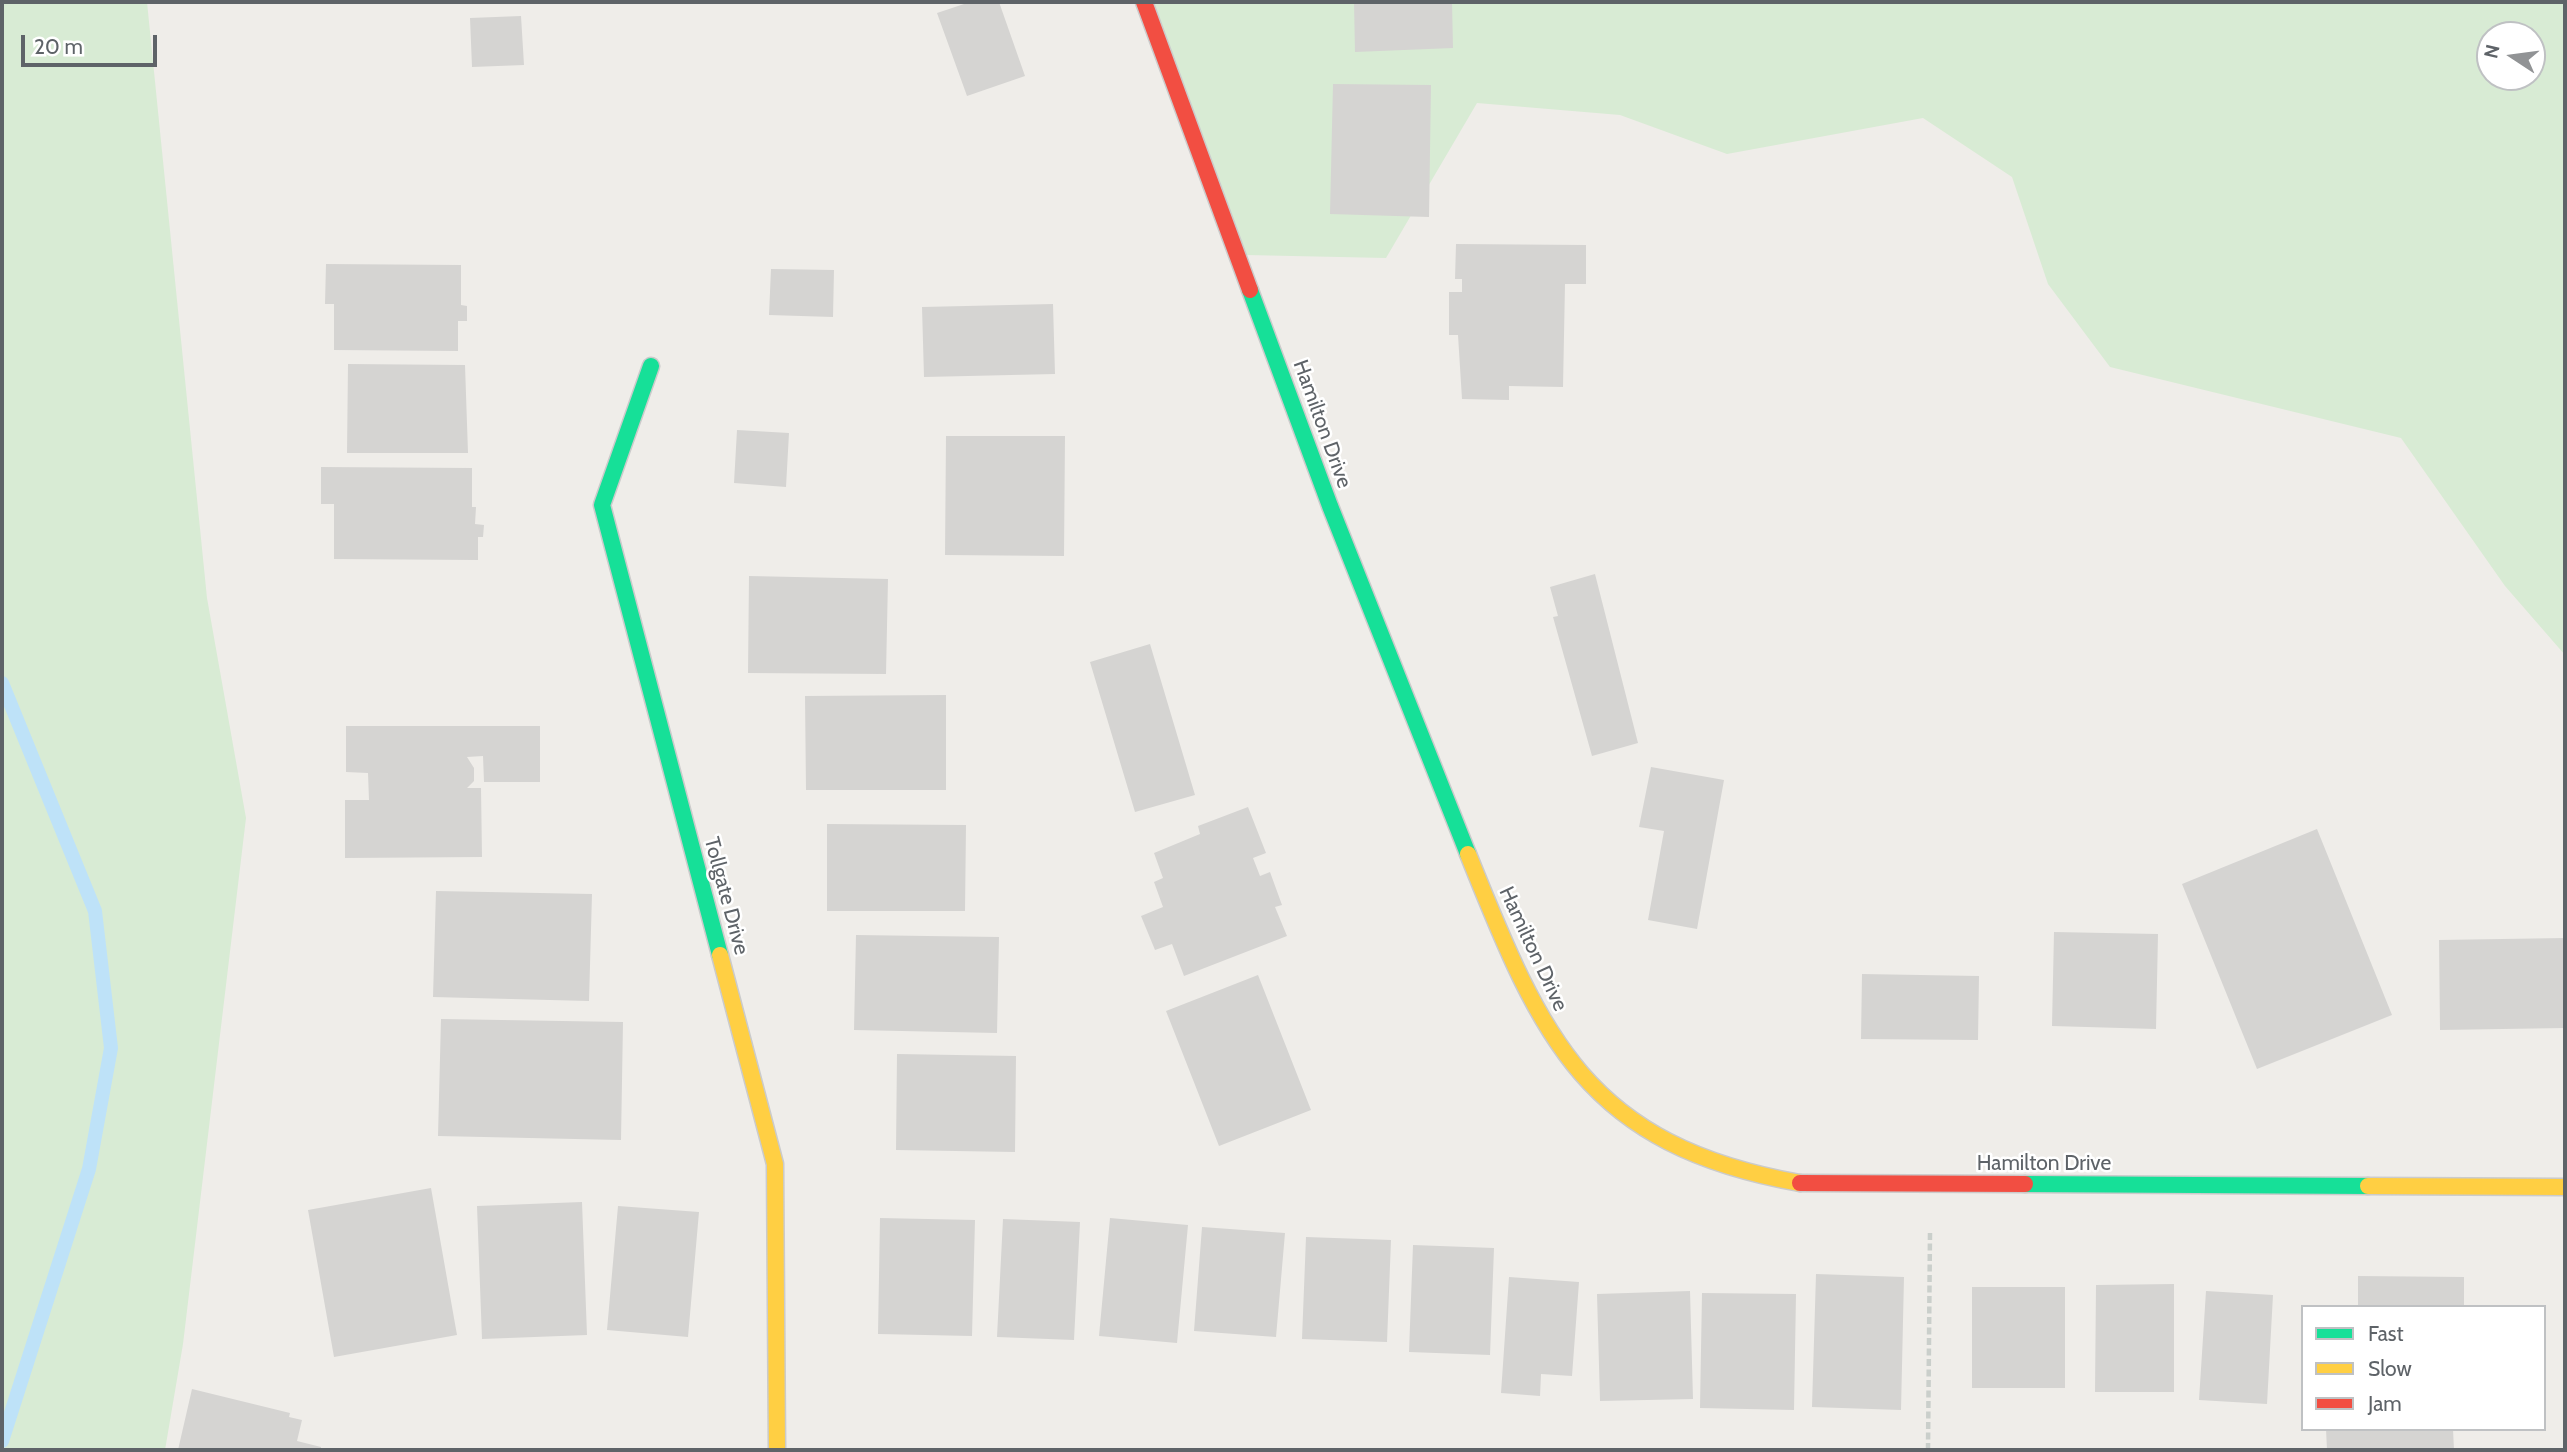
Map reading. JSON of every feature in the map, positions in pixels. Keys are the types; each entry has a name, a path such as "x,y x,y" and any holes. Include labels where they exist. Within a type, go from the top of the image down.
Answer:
{"street":[{"name":"Hamilton Drive","path":"1144,2 1330,506 1506,949 1525,991 1551,1036 1586,1080 1613,1105 1648,1131 1714,1164 1743,1173 1801,1183 2565,1187"},
{"name":"Tollgate Drive","path":"651,366 602,505 775,1164 777,1450"}],"path":[{"path":"1928,1450 1930,1233"}],"green space":[{"path":"2,2 147,2 207,598 246,818 183,1344 165,1450 2,1450"},
{"path":"1141,2 2565,2 2565,655 2505,586 2401,438 2110,367 2048,284 2012,177 1923,118 1727,154 1620,115 1477,103 1386,258 1246,255"}],"building":[{"path":"970,2 999,2 1025,76 967,96 937,13"},
{"path":"1354,2 1452,2 1453,48 1355,52"},
{"path":"521,16 524,65 472,67 470,18"},
{"path":"1333,84 1431,85 1429,217 1330,214"},
{"path":"1456,244 1586,245 1586,284 1565,284 1563,387 1509,386 1509,400 1462,399 1458,335 1449,335 1449,292 1462,292 1462,279 1455,279"},
{"path":"326,264 461,265 461,305 467,306 467,321 458,321 458,351 334,350 334,304 325,304"},
{"path":"771,269 834,270 833,317 769,315"},
{"path":"1053,304 1055,374 924,377 922,307"},
{"path":"348,364 465,365 468,453 347,453"},
{"path":"737,430 789,433 786,487 734,483"},
{"path":"946,436 1065,436 1064,556 945,555"},
{"path":"321,467 472,468 475,524 484,525 483,537 478,537 478,560 334,559 334,504 321,504"},
{"path":"1595,574 1638,743 1592,756 1553,617 1558,616 1550,587"},
{"path":"749,576 888,579 886,674 748,673"},
{"path":"1150,644 1195,795 1135,812 1090,662"},
{"path":"946,695 946,790 806,790 805,696"},
{"path":"346,726 540,726 540,782 484,782 483,756 467,757 474,768 474,781 467,788 481,788 482,857 345,858 345,800 369,800 368,773 346,772"},
{"path":"1651,767 1724,780 1697,929 1648,920 1664,831 1639,827"},
{"path":"1248,807 1266,853 1253,858 1260,876 1270,872 1282,905 1275,907 1287,936 1184,976 1172,944 1155,950 1141,916 1163,907 1154,882 1163,878 1154,853 1200,834 1198,826"},
{"path":"827,824 966,825 965,911 827,911"},
{"path":"2317,829 2392,1015 2257,1069 2182,884"},
{"path":"436,891 592,894 589,1001 433,997"},
{"path":"2054,932 2158,934 2156,1029 2052,1026"},
{"path":"856,935 999,937 997,1033 854,1030"},
{"path":"2565,938 2565,1028 2440,1030 2439,940"},
{"path":"1862,974 1979,976 1978,1040 1861,1039"},
{"path":"1258,975 1311,1110 1219,1146 1166,1011"},
{"path":"441,1019 623,1022 621,1140 438,1136"},
{"path":"897,1054 1016,1056 1015,1152 896,1150"},
{"path":"431,1188 457,1335 334,1357 308,1210"},
{"path":"582,1202 587,1335 482,1339 477,1206"},
{"path":"618,1206 699,1212 688,1337 607,1330"},
{"path":"880,1218 975,1220 972,1336 878,1334"},
{"path":"1110,1218 1188,1225 1177,1343 1099,1336"},
{"path":"1003,1219 1080,1222 1074,1340 997,1337"},
{"path":"1202,1227 1285,1233 1276,1337 1194,1331"},
{"path":"1306,1237 1391,1240 1387,1342 1302,1339"},
{"path":"1413,1245 1494,1248 1490,1355 1409,1352"},
{"path":"1816,1274 1904,1277 1901,1410 1812,1407"},
{"path":"2358,1276 2464,1277 2464,1305 2358,1305"},
{"path":"1509,1277 1579,1282 1572,1376 1541,1374 1540,1396 1501,1393"},
{"path":"2174,1284 2174,1392 2095,1392 2096,1285"},
{"path":"1972,1287 2065,1287 2065,1388 1972,1388"},
{"path":"1690,1291 1693,1399 1600,1401 1597,1294"},
{"path":"2206,1291 2273,1295 2267,1404 2199,1400"},
{"path":"1702,1293 1796,1294 1794,1410 1700,1408"},
{"path":"192,1389 290,1413 289,1417 302,1420 297,1441 321,1447 321,1450 178,1450"},
{"path":"2326,1431 2453,1431 2454,1450 2327,1450"}],"waterway":[{"path":"2,683 95,911 111,1048 89,1169 2,1441"}],"traffic: fast":[{"path":"1250,290 1330,506 1468,854"},
{"path":"651,366 602,505 720,955"},
{"path":"2025,1184 2368,1186"}],"traffic: slow":[{"path":"1468,854 1521,978 1549,1029 1582,1074 1620,1111 1668,1142 1727,1166 1800,1183"},
{"path":"720,955 775,1164 777,1450"},
{"path":"2368,1186 2565,1187"}],"traffic: jam":[{"path":"1144,2 1250,290"},
{"path":"1800,1183 2025,1184"}]}
